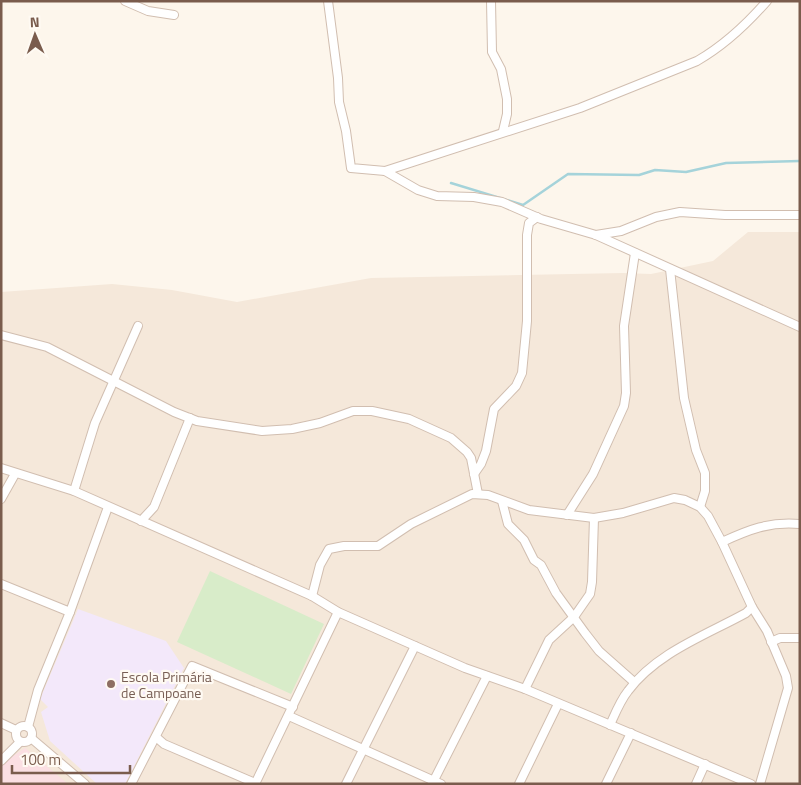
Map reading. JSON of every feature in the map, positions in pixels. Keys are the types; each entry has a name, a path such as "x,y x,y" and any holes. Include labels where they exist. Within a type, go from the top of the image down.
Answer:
{"street":[{"path":"125,1 148,11 174,15"},
{"path":"328,1 338,78 339,102 346,131 351,168 385,171 503,131 580,108 697,61 715,51 734,35 767,1"},
{"path":"491,1 492,52 501,69 507,99 508,114 503,131"},
{"path":"385,171 418,190 437,196 486,198 502,202 536,217 596,235 800,327"},
{"path":"596,235 621,230 656,217 680,212 725,215 800,215"},
{"path":"474,474 486,452 494,409 520,380 527,321 527,235 529,223 536,217"},
{"path":"568,516 593,474 624,406 626,393 624,326 636,253"},
{"path":"670,269 684,398 696,450 705,473 705,491 700,507"},
{"path":"74,491 95,423 112,380 138,326"},
{"path":"1,335 47,347 190,418 262,431 292,429 320,424 352,411 372,411 409,419 451,438 467,452 478,494"},
{"path":"141,521 154,507 190,418"},
{"path":"1,468 15,474 74,491 312,596 338,612 414,646 487,676 525,689 749,783"},
{"path":"1,499 15,474"},
{"path":"312,596 320,565 329,549 344,546 378,546 411,524 449,504 478,494 529,510 594,518 624,513 674,498 685,500 700,507 708,516 786,676 788,688 760,784"},
{"path":"502,500 508,524 524,540 534,560 541,565 556,593 599,651 634,682"},
{"path":"28,727 38,690 70,612 108,507"},
{"path":"525,689 549,640 574,617 590,594 594,518"},
{"path":"722,542 754,528 773,524 800,524"},
{"path":"1,584 70,612"},
{"path":"610,725 626,693 634,682 663,658 746,613 752,607"},
{"path":"156,737 164,744 255,783 338,612"},
{"path":"771,642 780,638 800,638"},
{"path":"346,784 414,646"},
{"path":"131,784 192,666 293,707"},
{"path":"289,716 436,783 487,676"},
{"path":"519,784 558,704"},
{"path":"1,722 16,730"},
{"path":"1,761 20,742 26,742 31,738 32,732 28,727 21,726 16,730"},
{"path":"16,730 16,737 20,742"},
{"path":"606,784 630,733"},
{"path":"31,738 85,784"},
{"path":"696,784 705,764"}],"shaded area":[{"path":"748,232 800,232 800,784 1,784 1,292 112,284 172,290 237,302 371,278 651,274 713,261"},
{"name":"Escola Primária de Campoane","path":"78,609 166,641 184,668 125,784 97,784 50,741 41,712 48,707 40,699"},
{"path":"25,748 68,784 1,784 1,764"}],"green space":[{"path":"210,571 324,624 291,694 177,642"}],"waterway":[{"path":"451,183 523,205 568,174 639,175 655,170 686,172 726,163 800,161"}],"place":[{"name":"Escola Primária de Campoane","path":"111,684"}]}
